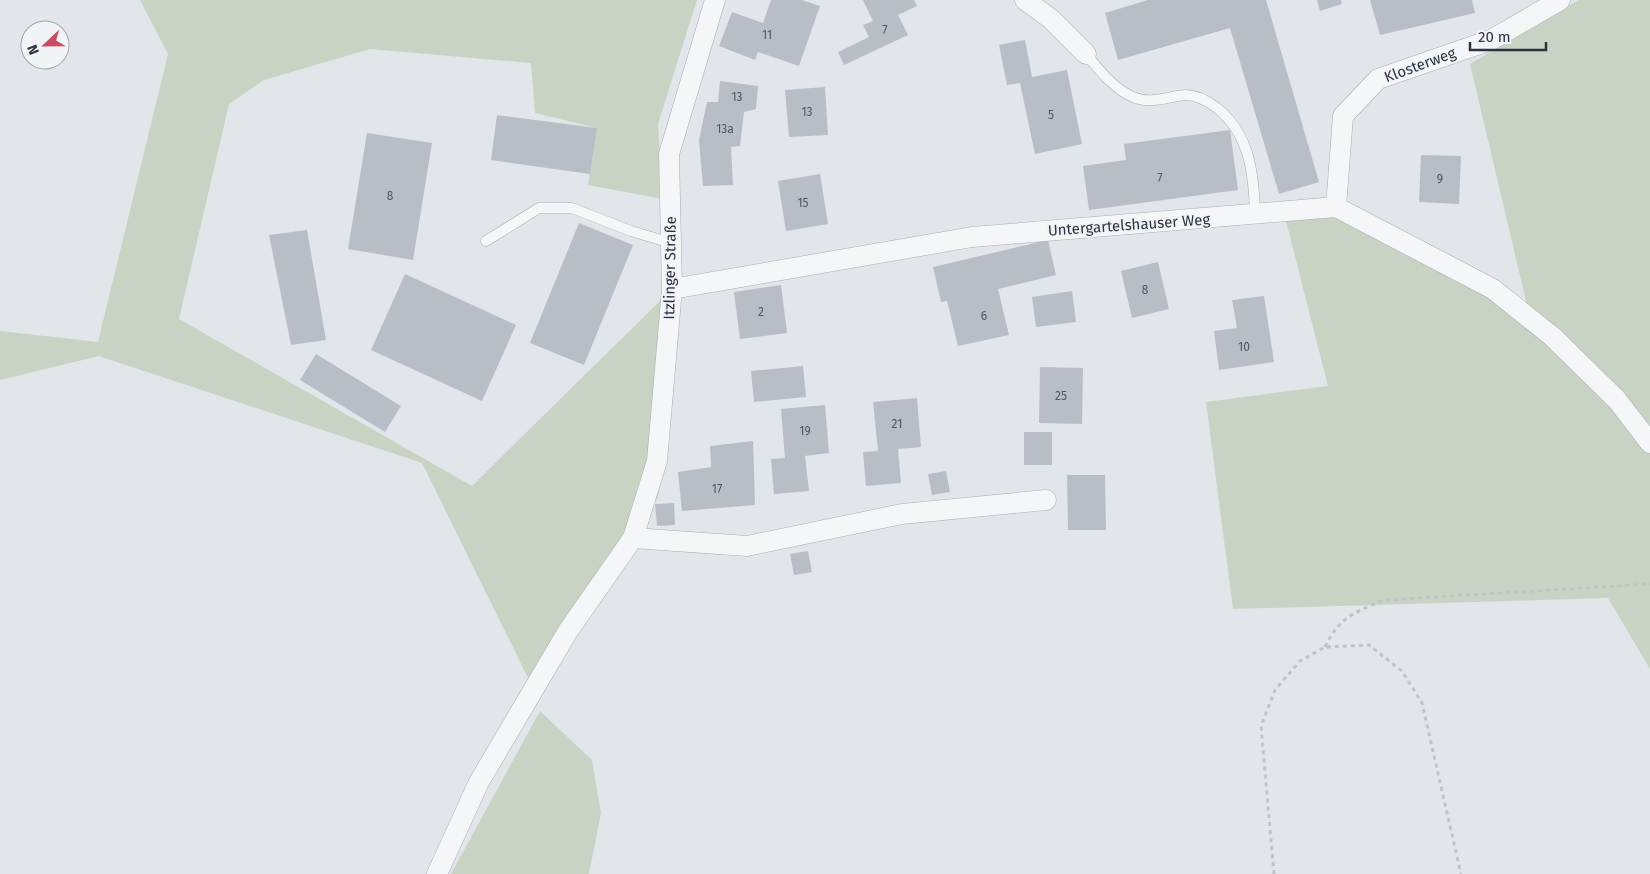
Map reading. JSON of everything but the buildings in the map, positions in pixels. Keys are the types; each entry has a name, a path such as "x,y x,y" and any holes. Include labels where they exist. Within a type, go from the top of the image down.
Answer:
{"street":[{"name":"Itzlinger Straße","path":"437,874 479,782 568,631 633,538 657,461 672,288 670,154 715,0"},
{"path":"1025,0 1051,19 1086,54"},
{"name":"Klosterweg","path":"1336,207 1343,116 1378,79 1491,40 1560,0"},
{"path":"1336,207 1493,288 1553,337 1616,400 1650,443"},
{"name":"Untergartelshauser Weg","path":"672,288 972,237 1336,207"},
{"path":"633,538 747,546 902,514 1046,500"}],"lane":[{"path":"1086,54 1106,77 1133,97 1143,100 1187,95 1209,102 1222,112 1239,131 1247,151 1254,192 1254,215"},
{"path":"486,241 539,208 572,208 631,231 671,243"}],"path":[{"path":"1325,646 1334,628 1351,614 1384,600 1650,584"},
{"path":"1274,874 1261,726 1275,690 1300,661 1325,646 1368,645 1402,671 1422,703 1461,874"}],"green space":[{"path":"140,0 697,0 658,124 663,199 588,185 597,128 535,113 531,63 370,49 264,80 229,104 179,319 472,486 664,297 679,300 658,497 533,688 422,463 99,356 0,380 0,331 98,342 168,54"},
{"path":"1579,0 1650,0 1650,432 1527,305 1470,64"},
{"path":"1336,207 1493,289 1650,443 1650,669 1608,598 1233,609 1206,402 1328,386 1284,213"},
{"path":"540,711 592,760 601,813 589,874 451,874"}]}
